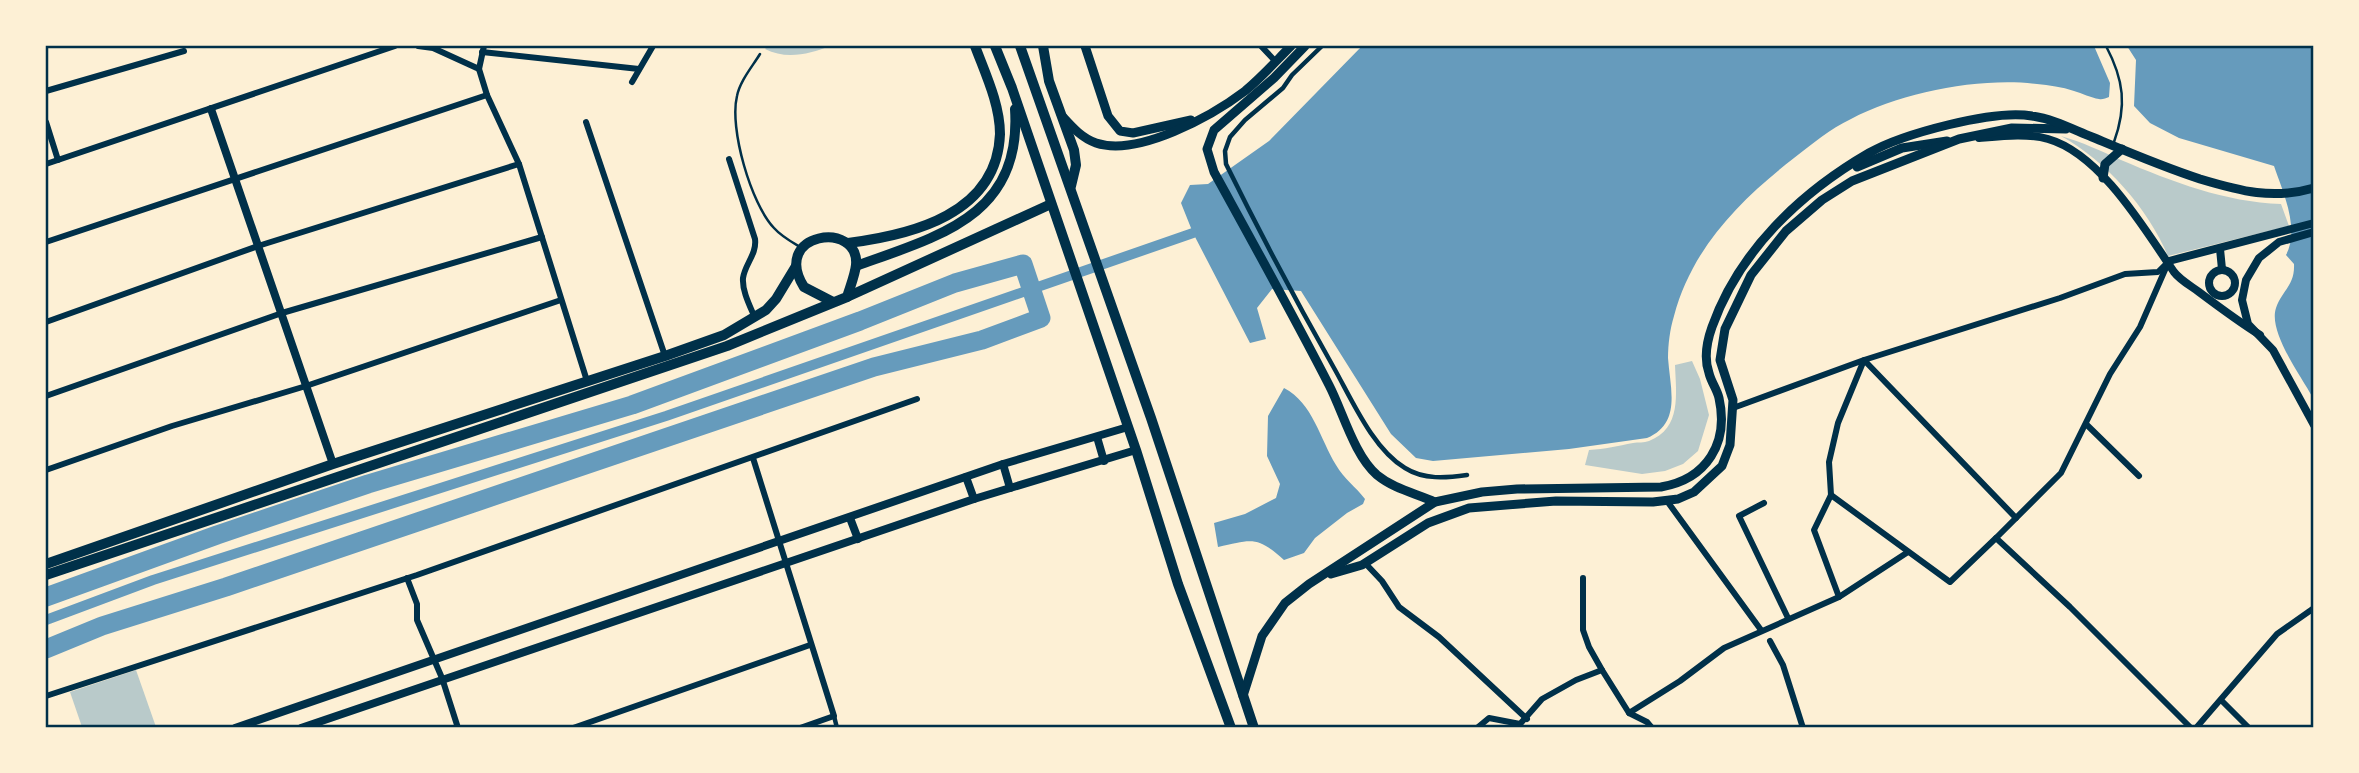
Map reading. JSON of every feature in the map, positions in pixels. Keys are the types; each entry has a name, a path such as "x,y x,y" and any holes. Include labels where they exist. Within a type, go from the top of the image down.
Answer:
{"main road":[{"path":"46,564 333,464 724,335 755,318 776,299 796,266 802,248 809,241 825,236 848,243 909,232 939,220 976,194 997,153 1000,133 998,114 975,46"},
{"path":"995,46 1012,88 1136,450 1178,584 1231,727"},
{"path":"1020,46 1071,187 1254,727"},
{"path":"1043,46 1049,82 1074,150 1076,165 1071,187"},
{"path":"1085,46 1108,116 1120,131 1133,133 1239,107"},
{"path":"1060,113 1083,137 1098,144 1125,146 1172,132 1243,93 1291,46"},
{"path":"1306,46 1274,78 1222,122 1209,140 1207,149 1214,172 1293,314 1367,464 1376,474 1398,488 1435,502"},
{"path":"856,266 908,248 955,226 970,217 993,195 1011,161 1015,143 1016,109 1012,88"},
{"path":"1243,696 1257,647 1269,624 1297,592 1435,502 1482,492 1517,489 1661,487 1682,482 1699,472 1712,456 1720,427 1719,397 1709,373 1709,337 1717,313 1740,270 1768,233 1798,204 1886,144 1944,126 2022,115 2045,118 2160,166 2227,188 2247,193 2276,195 2314,188"},
{"path":"1827,182 1863,163 1902,149 2012,128 2074,130"},
{"path":"1321,577 1365,563 1428,523 1469,508 1556,501 1667,501 1694,492 1722,466 1730,445 1732,394 1721,368 1722,341 1740,296 1756,267 1775,243 1804,215 1838,189 1890,164 1959,139"},
{"path":"2103,178 2105,164 2118,148"},
{"path":"46,575 727,346 847,297 1051,204"},
{"path":"847,297 856,266 848,243"},
{"path":"796,266 804,287 833,302"}],"street":[{"path":"46,164 395,46"},
{"path":"418,46 433,48 480,69"},
{"path":"632,82 653,46"},
{"path":"1261,46 1276,62"},
{"path":"1322,46 1292,75 1283,88 1245,120 1230,137 1225,151 1226,164 1283,277 1380,446 1404,468 1417,474 1447,478 1467,475"},
{"path":"587,381 519,164 487,95 480,69 483,49 639,69"},
{"path":"46,91 184,51"},
{"path":"46,242 487,95"},
{"path":"211,109 333,464"},
{"path":"46,122 58,159"},
{"path":"586,122 665,356"},
{"path":"1959,139 2020,136 2051,140 2074,151 2133,211 2169,261 2175,274 2209,295 2260,335"},
{"path":"729,159 757,247 743,276 746,298 755,318"},
{"path":"46,322 258,246 519,164"},
{"path":"2209,295 2222,297 2240,285 2274,238 2314,223"},
{"path":"1733,408 1864,360 2060,298 2125,274 2158,272 2169,261 2314,232"},
{"path":"46,396 282,313 542,237"},
{"path":"2220,249 2222,269"},
{"path":"1831,495 1950,582 2062,473 2110,374 2140,327 2169,261"},
{"path":"2209,295 2208,281 2211,275 2222,269"},
{"path":"2222,269 2240,285 2248,324 2273,350 2314,425"},
{"path":"46,470 561,300"},
{"path":"1839,597 1814,530 1831,495 1829,462 1838,423 1864,360"},
{"path":"1864,360 2016,518"},
{"path":"46,696 407,578 917,399"},
{"path":"2087,425 2139,476"},
{"path":"235,727 1003,464 1128,428"},
{"path":"1097,436 1104,461"},
{"path":"301,727 974,499 1136,450"},
{"path":"754,458 810,645 838,727"},
{"path":"1003,464 1010,488"},
{"path":"966,477 974,499"},
{"path":"1667,501 1761,630"},
{"path":"1764,503 1740,516 1788,618"},
{"path":"850,518 859,539"},
{"path":"1996,538 2193,727 2221,700 2277,635 2314,608"},
{"path":"1629,713 1680,681 1724,648 1839,597 1908,552"},
{"path":"1365,563 1382,581 1399,607 1439,637 1527,719"},
{"path":"407,578 417,604 417,620 442,678 458,727"},
{"path":"1583,578 1583,630 1589,647 1629,713 1652,727"},
{"path":"1770,641 1783,665 1803,727"},
{"path":"573,727 810,645"},
{"path":"1477,727 1489,718 1520,724 1542,699 1576,680 1602,670"},
{"path":"2221,700 2249,727"},
{"path":"800,727 834,716"}],"lane":[{"path":"2106,46 2119,76 2124,108 2118,148"},
{"path":"760,54 737,95 737,129 754,195 763,213 773,227 802,248"}],"shaded area":[{"path":"768,46 830,46 790,55 765,49"},
{"path":"2061,136 2199,190 2281,204 2289,226 2168,256 2149,220 2124,187 2094,159"},
{"path":"1692,361 1700,379 1709,415 1698,451 1683,464 1665,471 1642,474 1585,465 1589,450 1647,442 1660,435 1667,428 1675,409 1675,365"},
{"path":"136,670 156,727 82,727 70,692"}],"water":[{"path":"1362,46 2094,46 2110,83 2109,97 2101,99 2042,84 2015,82 1967,85 1894,101 1843,123 1808,147 1755,191 1720,227 1706,247 1682,291 1671,326 1668,358 1670,414 1658,431 1647,438 1569,449 1433,461 1416,458 1391,434 1301,291 1272,289 1257,308 1266,339 1250,343 1193,233 1181,203 1190,185 1208,184 1269,141"},
{"path":"2127,46 2313,46 2313,398 2281,341 2275,318 2276,308 2292,278 2294,264 2286,255 2290,245 2291,222 2274,166 2179,138 2150,123 2134,106 2136,60"},
{"path":"1284,388 1309,412 1339,470 1365,499 1363,504 1315,538 1304,553 1284,560 1260,543 1247,541 1218,547 1214,523 1245,514 1276,498 1280,484 1267,456 1268,416"}],"waterway":[{"path":"46,620 153,580 666,416 1193,233"},
{"path":"46,597 368,484 632,405 955,283 1023,264 1041,318 982,340 874,367 226,587 102,626 46,649"}]}
